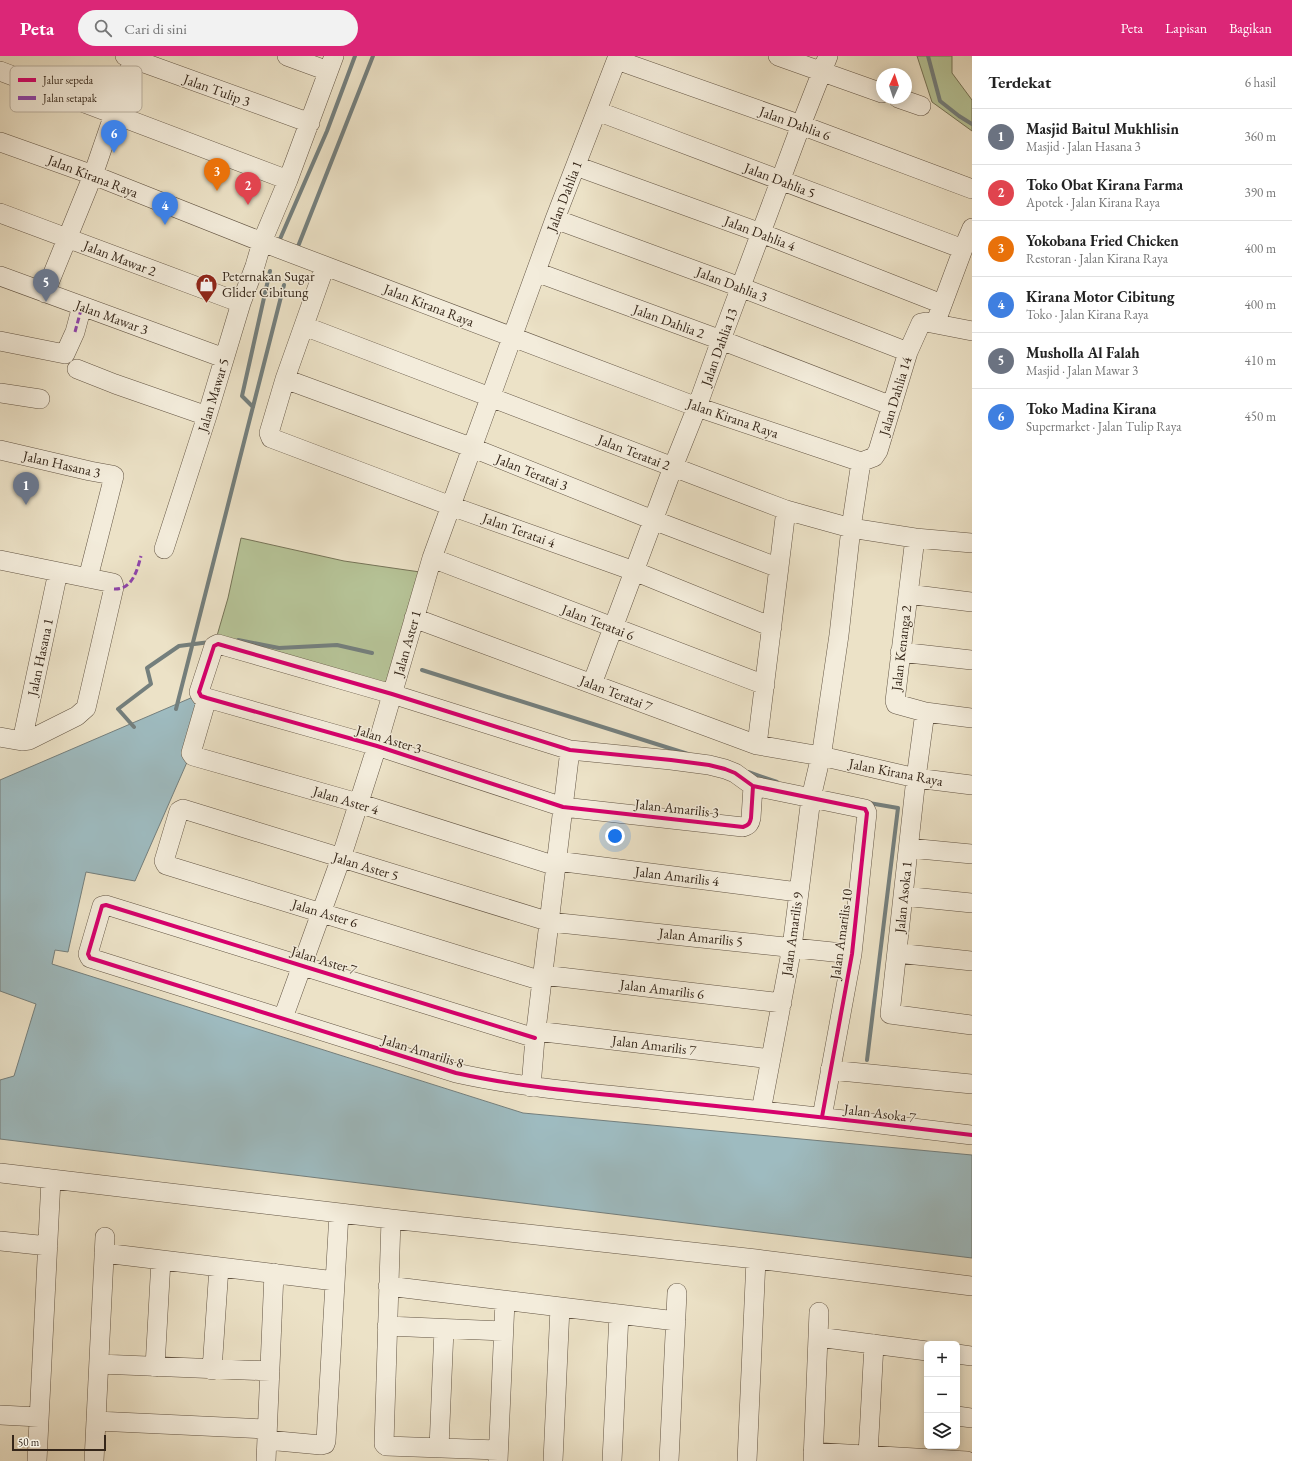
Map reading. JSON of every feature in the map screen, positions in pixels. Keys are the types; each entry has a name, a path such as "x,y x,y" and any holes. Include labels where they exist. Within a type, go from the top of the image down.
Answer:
{"street":[{"path":"288,56 331,63"},
{"path":"778,56 825,64 876,90"},
{"name":"Jalan Tulip 3","path":"131,57 310,124"},
{"name":"Jalan Dahlia 1","path":"512,337 555,218 618,58"},
{"name":"Jalan Dahlia 6","path":"618,58 972,189"},
{"name":"Jalan Mawar 5","path":"164,548 207,416 241,303 255,266 270,245 288,180 310,124 331,63"},
{"name":"Jalan Dahlia 13","path":"592,684 825,64"},
{"path":"0,71 10,75"},
{"path":"912,103 921,106"},
{"name":"Jalan Dahlia 5","path":"597,111 963,249"},
{"path":"45,293 93,175 113,113 288,180"},
{"name":"Jalan Kirana Raya","path":"0,142 93,175 270,245 697,407 861,462"},
{"name":"Jalan Dahlia 4","path":"576,166 761,233 942,304"},
{"name":"Jalan Mawar 2","path":"0,213 241,303"},
{"name":"Jalan Dahlia 3","path":"555,218 908,352"},
{"name":"Jalan Dahlia 14","path":"861,462 874,457 878,451 908,352 942,304 972,228"},
{"path":"285,379 325,266"},
{"name":"Jalan Dahlia 2","path":"536,272 721,340 892,406"},
{"name":"Jalan Mawar 3","path":"0,276 224,358"},
{"path":"0,342 65,354 75,332 82,306"},
{"path":"928,324 972,331"},
{"name":"Jalan Teratai 2","path":"304,326 786,510 851,528 915,538 972,543"},
{"name":"Jalan Aster 1","path":"283,1018 341,858 432,558 512,337"},
{"path":"77,369 207,416"},
{"name":"Jalan Teratai 4","path":"285,379 269,433 271,438 451,506 634,572 772,627"},
{"name":"Jalan Teratai 3","path":"285,379 473,448 653,520 779,568"},
{"path":"0,393 40,399"},
{"name":"Jalan Hasana 3","path":"0,453 114,476 88,578"},
{"name":"Jalan Amarilis 9","path":"762,1111 792,947 810,798 821,756 839,635 851,528 861,462"},
{"path":"757,745 786,510"},
{"name":"Jalan Kenanga 2","path":"915,538 895,701 896,704 925,712 972,718"},
{"name":"Jalan Teratai 6","path":"432,558 765,685"},
{"path":"0,560 113,583 114,587 86,708 77,716 29,740 22,741 0,737"},
{"name":"Jalan Hasana 1","path":"22,741 58,572"},
{"path":"908,594 972,602"},
{"name":"Jalan Teratai 7","path":"414,618 757,745 821,756"},
{"path":"207,698 201,696 200,692 214,646 218,644 392,694 570,750 671,760 725,768 735,773 752,786 810,798"},
{"path":"900,652 972,660"},
{"name":"Jalan Aster 3","path":"207,698 376,746 563,807"},
{"name":"Jalan Aster 4","path":"207,698 192,753 193,756 358,803 556,863"},
{"name":"Jalan Asoka 1","path":"925,712 916,778 890,1014 972,1024"},
{"path":"531,1087 570,750"},
{"name":"Jalan Kirana Raya","path":"821,756 916,778 972,785"},
{"name":"Jalan Amarilis 3","path":"563,807 744,827 747,826 751,818 752,786"},
{"name":"Jalan Amarilis 10","path":"810,798 866,810 852,954 822,1117"},
{"name":"Jalan Aster 5","path":"183,809 550,922"},
{"name":"Jalan Aster 6","path":"183,809 179,812 164,861 166,865 543,978"},
{"path":"909,848 972,854"},
{"name":"Jalan Amarilis 4","path":"556,863 798,892"},
{"path":"903,896 972,903"},
{"name":"Jalan Aster 7","path":"90,958 88,954 102,906 106,904 302,965 536,1034"},
{"name":"Jalan Amarilis 5","path":"550,922 852,954"},
{"path":"897,953 972,961"},
{"name":"Jalan Amarilis 8","path":"90,958 456,1073 531,1087 762,1111"},
{"name":"Jalan Amarilis 6","path":"543,978 782,1003"},
{"name":"Jalan Amarilis 7","path":"536,1034 772,1059"},
{"path":"830,1070 972,1084"},
{"name":"Jalan Asoka 7","path":"762,1111 972,1135"},
{"path":"0,1173 391,1219 756,1259 972,1286"},
{"path":"37,1461 51,1179"},
{"path":"96,1421 267,1434 321,1445 325,1444 339,1213"},
{"path":"391,1219 384,1444 386,1446 438,1448 498,1456 505,1300"},
{"path":"0,1241 48,1246"},
{"path":"94,1461 105,1245 161,1260 335,1281"},
{"path":"747,1461 756,1259"},
{"path":"155,1367 161,1260"},
{"path":"212,1370 219,1267"},
{"path":"266,1461 274,1273"},
{"path":"388,1286 676,1321"},
{"path":"669,1461 677,1293"},
{"path":"553,1461 560,1307"},
{"path":"819,1312 813,1456 927,1452 967,1461"},
{"path":"612,1461 619,1314"},
{"path":"387,1326 504,1331"},
{"path":"438,1448 444,1328"},
{"path":"818,1337 924,1351"},
{"path":"868,1455 874,1344"},
{"path":"960,1354 972,1356"},
{"path":"98,1364 212,1370 270,1371"},
{"path":"0,1416 39,1417"},
{"path":"960,1416 972,1418"}],"green space":[{"path":"917,56 952,56 952,73 972,100 972,131 932,102"},
{"path":"241,538 344,561 427,573 392,694 214,646 228,598"}],"water":[{"path":"200,694 191,753 135,881 86,872 68,952 55,950 52,964 523,1113 972,1155 972,1258 0,1139 0,1080 14,1076 36,1004 0,991 0,780"}],"waterway":[{"path":"280,239 327,131 355,56"},
{"path":"297,249 373,56"},
{"path":"928,56 940,101 972,124"},
{"path":"253,407 242,396 270,271"},
{"path":"176,709 284,285"},
{"path":"238,640 279,648 337,645 372,653"},
{"path":"134,727 118,709 151,684 147,668 179,646 210,642"},
{"path":"422,670 688,754"},
{"path":"748,772 777,782"},
{"path":"867,1060 898,808 869,803"}],"marked path":[{"path":"75,332 82,306"},
{"path":"114,589 120,588 129,583 138,568 141,556"}],"cycle path":[{"path":"753,786 751,820 748,825 743,827 563,807 377,746 207,698 201,696 199,692 214,646 218,644 392,694 570,750 709,765 735,773 753,786 865,809 867,813 852,954 822,1117"},
{"path":"535,1038 106,905 102,906 88,954 90,958 456,1073 483,1079 566,1090 972,1135"}],"place":[{"name":"Toko Madina Kirana","path":"114,153"},
{"name":"Yokobana Fried Chicken","path":"217,191"},
{"name":"Toko Obat Kirana Farma","path":"248,205"},
{"name":"Kirana Motor Cibitung","path":"165,225"},
{"name":"Musholla Al Falah","path":"46,302"},
{"name":"Peternakan Sugar Glider Cibitung","path":"206,304"},
{"name":"Masjid Baitul Mukhlisin","path":"26,505"}]}
